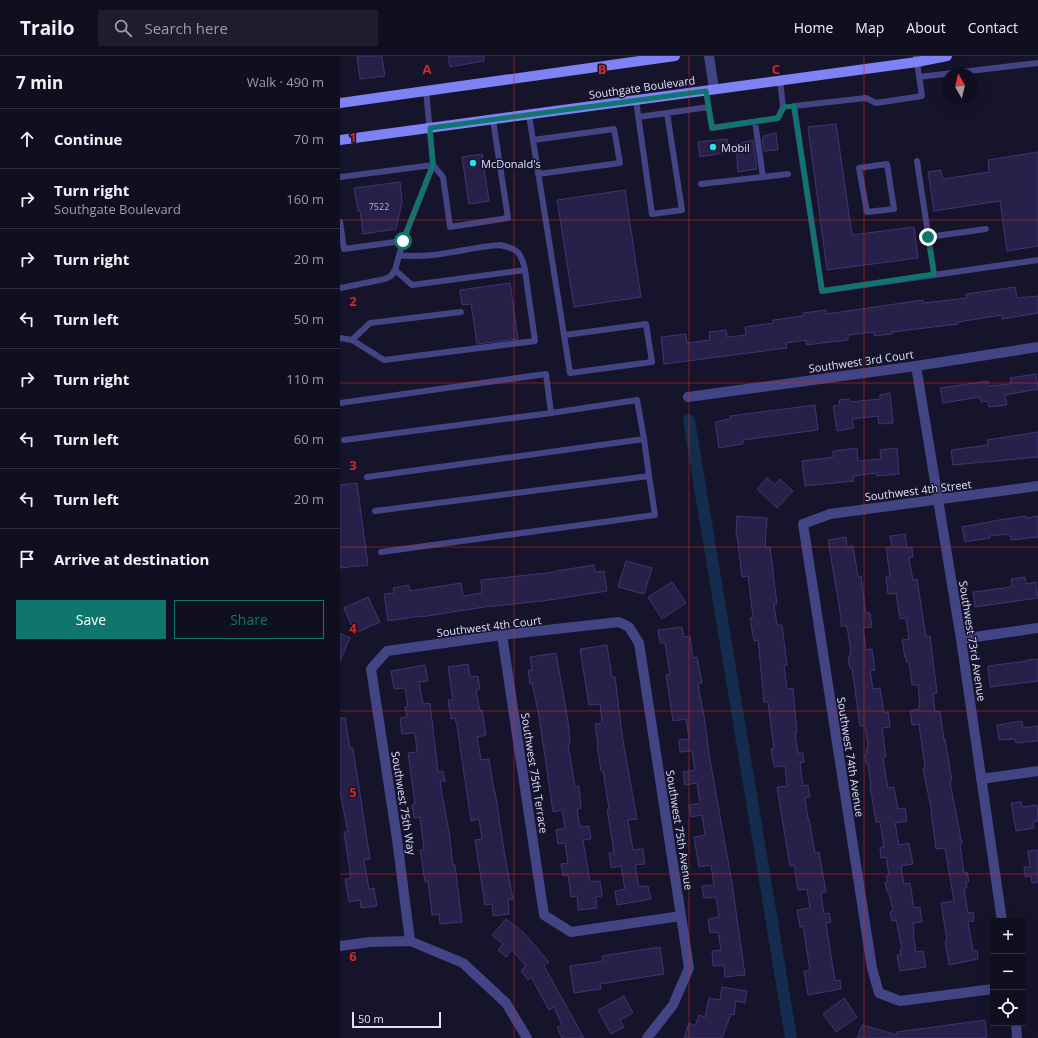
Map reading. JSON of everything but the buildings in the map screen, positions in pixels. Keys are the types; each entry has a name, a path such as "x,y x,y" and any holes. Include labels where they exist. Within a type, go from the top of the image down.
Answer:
{"main road":[{"path":"340,103 675,56"},
{"name":"Southgate Boulevard","path":"340,140 947,56"}],"street":[{"path":"709,56 710,90"},
{"name":"Southwest 3rd Court","path":"688,397 916,366 1038,347"},
{"name":"Southwest 73rd Avenue","path":"916,366 961,639 1002,918"},
{"name":"Southwest 4th Street","path":"803,524 830,514 1038,486"},
{"name":"Southwest 74th Avenue","path":"803,524 872,968 879,993 900,1001 990,989"},
{"name":"Southwest 4th Court","path":"371,669 387,651 502,635 619,622"},
{"name":"Southwest 75th Avenue","path":"619,622 629,627 639,643 689,968 673,1005 647,1038"},
{"path":"961,639 1038,628"},
{"name":"Southwest 75th Terrace","path":"502,635 544,915 571,932 681,916"},
{"name":"Southwest 75th Way","path":"371,669 397,839 410,941"},
{"path":"981,779 1038,771"},
{"path":"340,946 370,942 410,941 463,963 506,1003 527,1038"},
{"path":"1016,1026 1017,1038"}],"lane":[{"path":"784,107 866,98 876,103 922,96 917,59"},
{"path":"919,76 1038,63"},
{"path":"710,90 708,107 712,128 778,118 784,107 780,80"},
{"path":"340,288 385,279 391,276 395,270 403,241 433,165 426,90"},
{"path":"636,100 652,214 682,210 667,113"},
{"path":"794,106 822,291 1038,260"},
{"path":"638,117 708,107"},
{"path":"529,115 570,373 652,362 646,324 565,335"},
{"path":"433,165 443,177 450,227 508,218 493,120"},
{"path":"755,122 763,177"},
{"path":"533,140 614,129 620,163 538,174"},
{"path":"917,161 934,274"},
{"path":"887,164 894,208 867,212 859,168 887,164"},
{"path":"340,177 433,165"},
{"path":"701,184 788,174"},
{"path":"340,222 344,249 403,241"},
{"path":"928,237 986,229"},
{"path":"340,338 352,340 384,360 535,341 525,270 522,258 518,251 510,247 500,245 424,256 412,257 399,255"},
{"path":"395,270 412,285 525,270"},
{"path":"352,340 370,324 461,312"},
{"path":"340,403 546,374 551,413"},
{"path":"344,440 551,413 637,400 644,439 654,515 381,552"},
{"path":"367,477 644,439"},
{"path":"375,511 649,476"}],"waterway":[{"path":"689,420 791,1038"}],"place":[{"name":"Mobil","path":"713,147"},
{"name":"McDonald's","path":"473,163"}],"route":[{"path":"403,241 433,165 430,128 706,91 712,128 778,118 784,107 794,106 822,291 934,274 928,237"}]}
